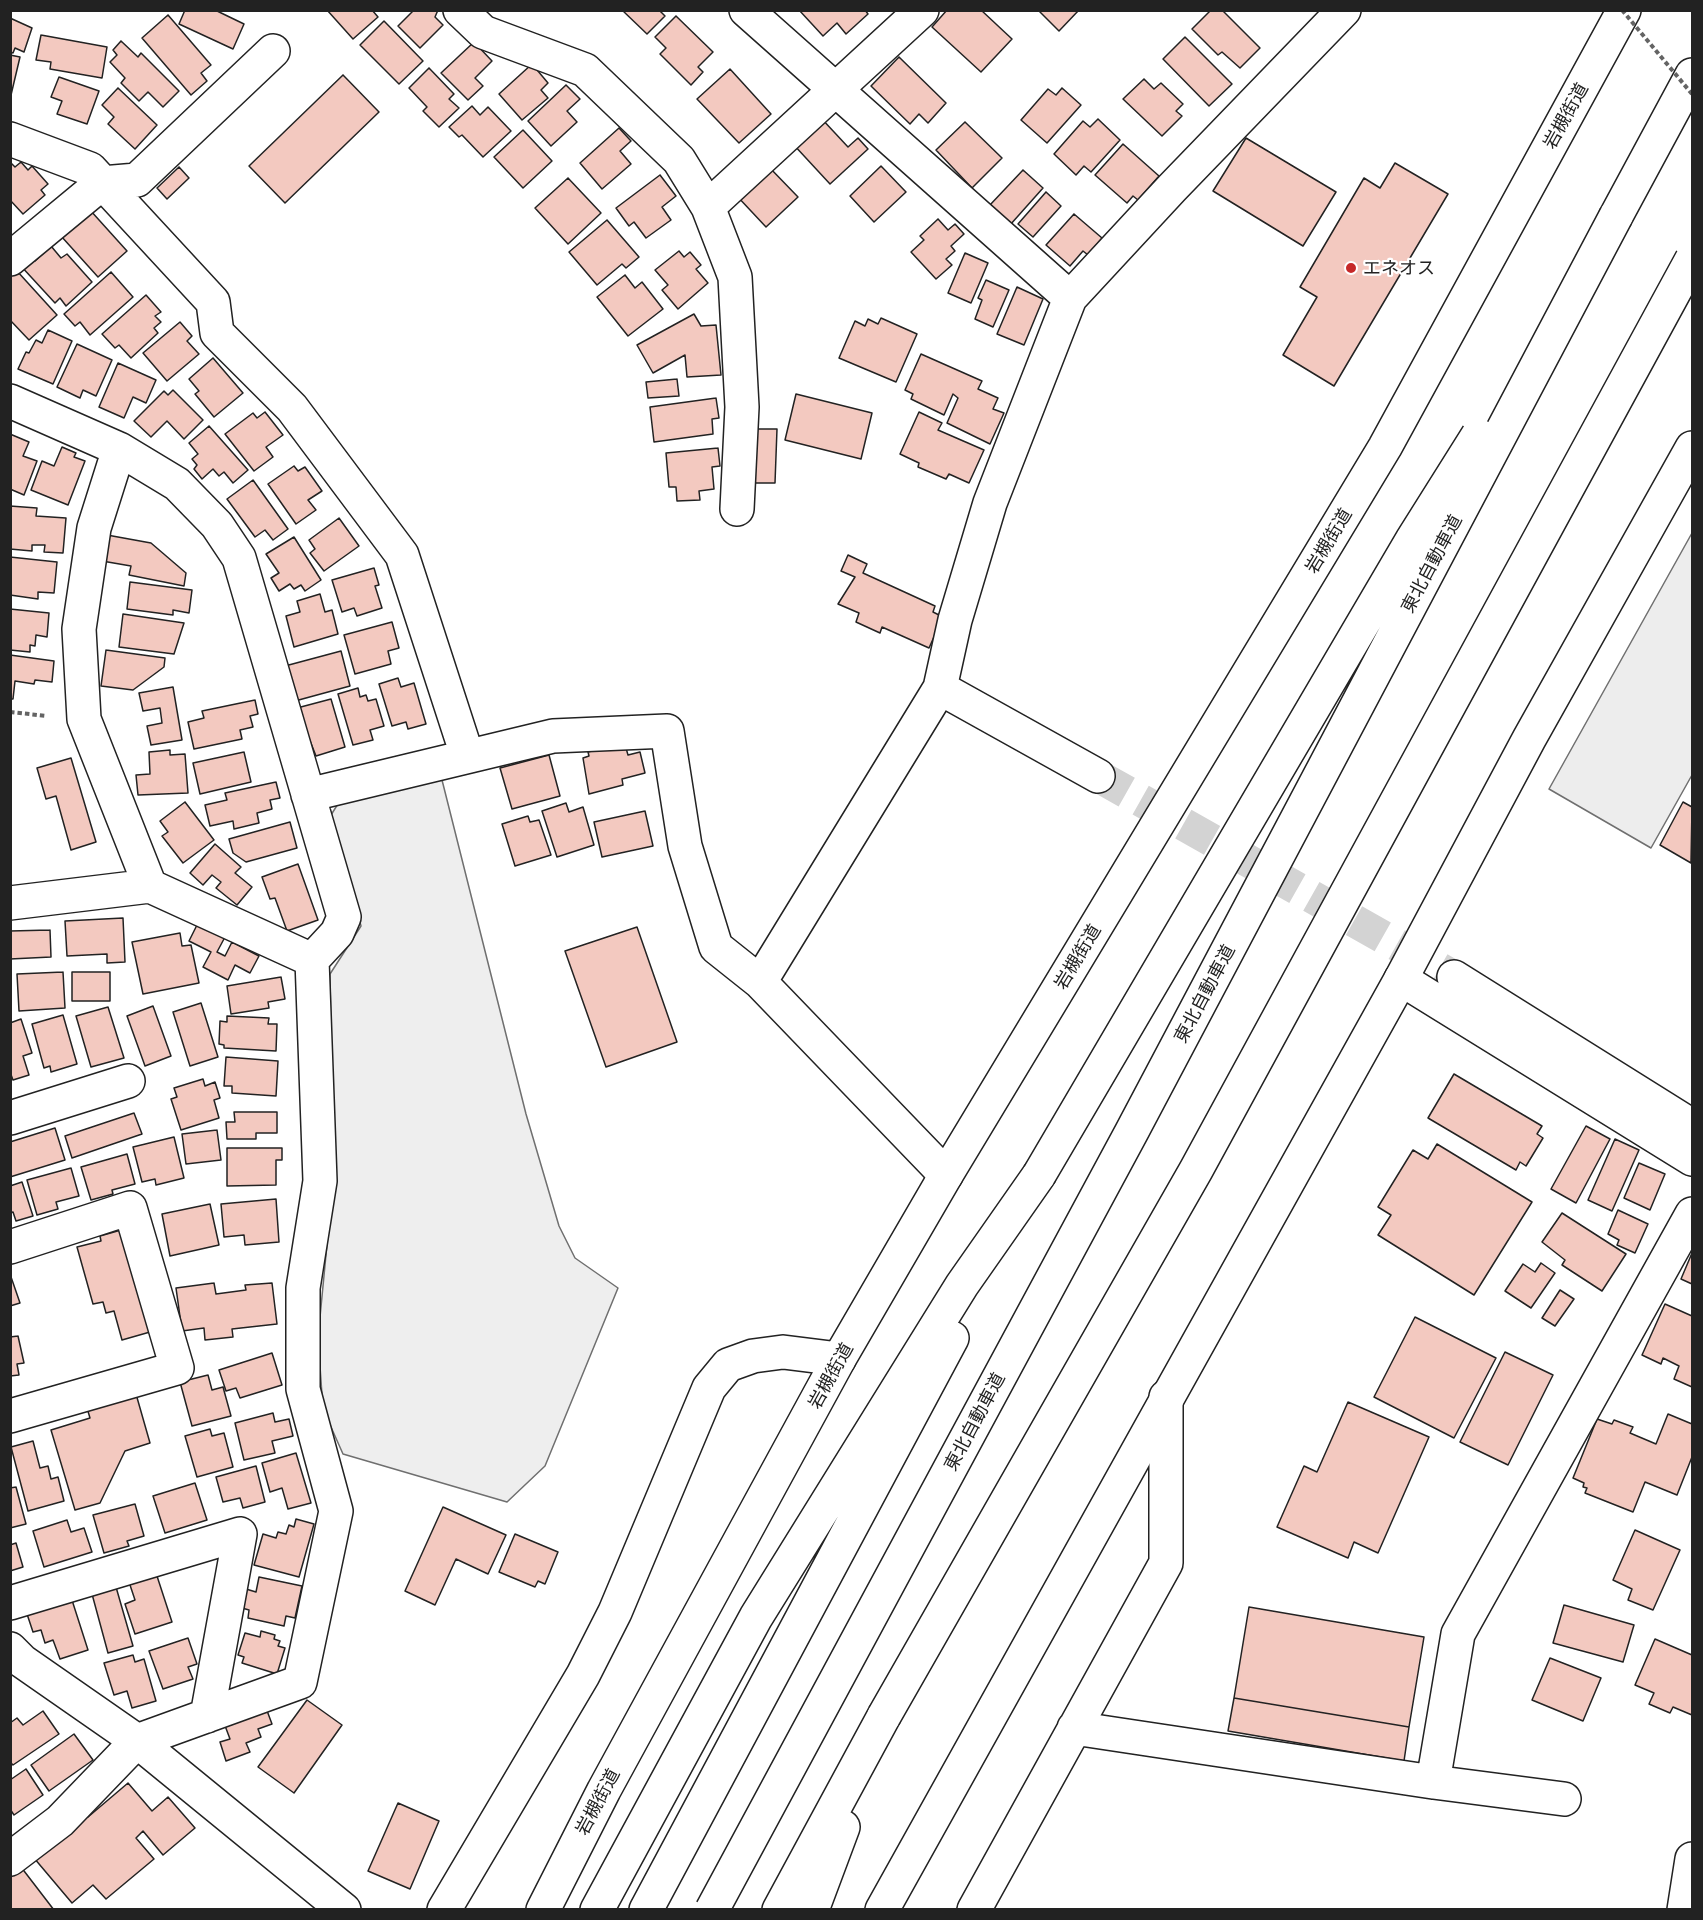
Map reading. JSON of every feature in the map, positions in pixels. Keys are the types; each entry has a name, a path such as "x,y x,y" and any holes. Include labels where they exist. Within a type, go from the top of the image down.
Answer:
{"main road":[{"path":"460,10 483,32 585,70 679,160 708,207 735,277 742,407 737,510"},
{"path":"746,10 1070,298"},
{"path":"760,982 940,688 955,620 990,503 1070,298 1172,188 1344,10"},
{"name":"岩槻街道","path":"543,1910 604,1790 839,1359 946,1175 1385,447 1623,10"},
{"path":"708,207 835,90 912,13"},
{"path":"10,259 102,183 137,180 273,51"},
{"name":"東北自動車道","path":"712,1910 1131,1133 1692,75"},
{"path":"10,139 90,169 213,302 217,333 292,408 402,555 467,755"},
{"path":"646,1910 1039,1175 1412,540 1616,216"},
{"path":"778,1910 884,1716 1196,1170 1692,259"},
{"path":"10,401 119,449 177,484 217,525 239,558 344,917 337,933 312,960 320,1181 303,1288 303,1389 336,1511 300,1682 137,1741 60,1821 10,1859"},
{"path":"882,1910 1166,1397 1401,980 1529,739 1692,448"},
{"path":"119,449 94,528 79,629 84,720 150,886"},
{"path":"940,688 1098,776"},
{"path":"308,795 553,736 667,731 685,846 716,947 760,982 946,1175"},
{"path":"10,903 150,886 312,960"},
{"path":"1454,977 1692,1126"},
{"path":"1401,980 1692,1159"},
{"path":"10,1118 128,1081"},
{"path":"597,1910 756,1617 962,1285 1039,1175"},
{"path":"10,1247 130,1208 177,1368 10,1416"},
{"path":"1433,1782 1458,1634 1692,1214"},
{"path":"444,1910 583,1675 615,1612 710,1388 728,1365 753,1356 783,1352 839,1359"},
{"path":"974,1910 1166,1563 1166,1397"},
{"path":"10,1603 240,1534 207,1716"},
{"path":"10,1649 22,1661 137,1741 344,1910"},
{"path":"812,1910 884,1716"},
{"path":"1074,1728 1433,1782 1564,1799"},
{"path":"1684,1910 1692,1859"}],"path":[{"path":"1623,10 1692,94"}],"shaded area":[{"path":"1692,533 1692,775 1651,848 1549,789"},
{"path":"441,776 526,1114 559,1226 575,1258 618,1288 545,1466 507,1502 343,1454 323,1409 318,1338 333,1182 330,974 361,926 331,815 341,799"}],"building":[{"path":"185,10 215,10 244,24 233,49 179,24"},
{"path":"327,10 372,10 378,17 353,39"},
{"path":"414,10 438,10 435,17 443,25 420,48 398,26"},
{"path":"622,10 659,10 665,16 647,34"},
{"path":"799,10 865,10 868,14 846,34 837,23 823,36"},
{"path":"947,10 981,10 1012,39 981,72 932,27"},
{"path":"1038,10 1079,10 1059,31"},
{"path":"1211,10 1222,10 1260,48 1240,68 1222,52 1218,55 1192,29"},
{"path":"168,15 211,65 201,73 207,81 191,95 142,38"},
{"path":"676,16 713,52 698,67 703,72 691,85 660,54 666,48 655,37"},
{"path":"10,18 32,28 24,52 15,48 13,53 10,52"},
{"path":"384,21 423,61 399,84 360,45"},
{"path":"41,35 107,47 102,78 50,69 51,62 36,60"},
{"path":"1185,37 1232,84 1209,106 1163,59"},
{"path":"121,41 138,57 141,53 179,91 163,107 148,92 139,101 121,83 125,78 110,62 117,55 113,50"},
{"path":"474,42 492,61 475,78 483,86 468,100 441,73"},
{"path":"10,55 20,57 11,95 10,95"},
{"path":"899,57 946,103 928,123 919,114 910,124 871,86"},
{"path":"532,64 548,83 541,90 548,98 522,120 499,94"},
{"path":"429,68 454,94 449,99 459,108 439,127 423,111 427,107 409,88"},
{"path":"730,69 771,114 739,143 697,99"},
{"path":"343,75 379,112 285,203 249,166"},
{"path":"59,77 99,91 87,124 57,114 62,101 51,97"},
{"path":"1144,79 1154,89 1161,83 1183,104 1176,111 1182,116 1162,136 1123,99"},
{"path":"566,85 580,99 567,111 577,122 551,146 528,121"},
{"path":"118,88 157,125 135,149 108,124 114,117 102,105"},
{"path":"1062,88 1081,105 1047,143 1021,120 1048,89 1056,95"},
{"path":"472,106 480,115 488,107 511,131 483,157 462,135 459,137 449,127"},
{"path":"821,118 848,147 858,138 868,149 830,184 793,144"},
{"path":"1098,119 1120,140 1091,172 1084,166 1076,175 1054,154 1083,121 1090,127"},
{"path":"965,122 1002,158 972,188 936,150"},
{"path":"619,128 631,141 620,151 631,164 602,189 580,163"},
{"path":"523,130 552,161 523,188 494,157"},
{"path":"1246,138 1336,192 1303,246 1213,191"},
{"path":"1123,144 1159,176 1138,200 1133,196 1127,203 1095,175"},
{"path":"10,162 15,167 21,162 28,170 32,166 48,184 41,190 45,195 23,214 10,200"},
{"path":"1395,163 1448,194 1334,386 1283,355 1317,297 1300,287 1364,178 1380,188"},
{"path":"768,166 798,197 766,227 736,195"},
{"path":"881,166 906,192 874,222 850,196"},
{"path":"179,167 189,178 167,199 157,188"},
{"path":"1023,170 1043,188 1010,225 989,206"},
{"path":"660,175 676,196 662,207 671,220 646,238 634,222 629,226 616,208"},
{"path":"568,178 601,213 568,244 535,208"},
{"path":"1046,192 1061,206 1033,237 1018,224"},
{"path":"90,210 127,251 98,277 61,236"},
{"path":"1074,214 1102,238 1088,255 1083,251 1070,266 1046,245"},
{"path":"938,219 948,230 955,224 964,234 951,246 955,251 946,259 952,265 936,279 911,252 924,240 920,236"},
{"path":"607,220 639,257 626,268 622,264 597,285 569,252"},
{"path":"51,246 61,258 67,254 92,282 66,306 60,298 55,303 20,265 30,256 35,261"},
{"path":"679,251 684,257 690,252 701,265 696,269 708,283 678,309 662,290 668,285 655,270"},
{"path":"965,253 988,263 971,303 948,293"},
{"path":"17,271 57,315 29,340 10,320 10,277"},
{"path":"111,272 133,297 90,335 80,322 75,326 64,314"},
{"path":"625,275 635,288 642,282 663,309 628,336 597,297"},
{"path":"986,280 1009,290 993,327 975,319 982,300 978,298"},
{"path":"1017,287 1043,299 1024,345 997,334"},
{"path":"146,295 161,312 155,316 161,322 154,328 158,333 131,358 119,345 115,348 102,334"},
{"path":"694,314 701,326 716,325 721,375 687,377 685,355 653,373 637,345"},
{"path":"881,318 917,334 896,382 839,358 855,321 865,326 868,319 878,324"},
{"path":"180,322 192,336 187,341 199,354 167,381 143,353"},
{"path":"48,330 72,341 53,384 18,369 26,352 29,353 36,340 42,343"},
{"path":"77,344 112,360 96,396 83,390 80,398 57,387"},
{"path":"921,354 982,381 978,389 998,398 993,409 1004,413 990,444 947,423 958,398 953,394 944,415 911,399 913,394 905,390"},
{"path":"213,358 243,393 214,417 195,394 199,391 189,379"},
{"path":"118,363 156,380 146,403 133,397 124,418 99,407"},
{"path":"677,379 679,396 648,398 646,382"},
{"path":"173,390 203,420 184,439 167,421 151,437 134,421 164,391 168,395"},
{"path":"796,394 872,413 861,459 785,440"},
{"path":"716,398 719,418 712,419 713,434 654,442 650,407"},
{"path":"265,412 283,435 266,447 273,457 254,471 225,434 253,413 257,418"},
{"path":"919,412 942,423 938,430 984,450 969,483 949,474 946,479 918,467 919,463 900,454"},
{"path":"209,426 248,470 233,483 224,472 219,476 213,469 202,479 194,469 197,465 192,459 198,454 189,443"},
{"path":"754,429 777,429 775,483 752,483"},
{"path":"10,434 29,442 23,456 37,461 24,495 10,489"},
{"path":"62,447 76,453 74,457 85,461 68,505 31,490 42,461 54,466"},
{"path":"718,448 720,466 712,467 714,489 699,491 700,500 677,501 676,487 669,487 666,453"},
{"path":"294,466 298,471 305,467 322,491 308,500 316,510 296,524 268,484"},
{"path":"253,480 288,529 273,540 265,530 255,537 227,499"},
{"path":"10,506 37,508 36,516 66,518 63,553 44,552 45,545 32,545 32,551 10,549"},
{"path":"339,518 359,546 324,571 310,553 315,549 309,540"},
{"path":"107,535 151,543 186,573 184,586 129,575 131,566 102,561"},
{"path":"294,537 321,580 305,591 301,585 294,589 290,584 279,591 271,578 279,573 266,554"},
{"path":"848,555 867,564 863,573 935,606 933,612 943,617 929,648 882,627 880,633 856,622 859,613 838,604 855,577 841,571"},
{"path":"10,557 57,562 54,593 38,592 38,599 10,595"},
{"path":"374,568 379,585 375,586 382,608 357,616 354,608 342,612 332,580"},
{"path":"130,582 192,590 189,613 173,610 173,615 127,609"},
{"path":"320,594 325,612 332,610 338,634 294,647 286,616 300,612 297,601"},
{"path":"10,609 49,613 47,637 36,635 35,646 30,645 30,652 10,650"},
{"path":"123,614 184,623 174,654 119,647"},
{"path":"392,622 399,648 388,651 391,664 355,674 344,635"},
{"path":"106,650 165,658 164,667 133,690 101,686"},
{"path":"341,651 350,686 295,701 285,666"},
{"path":"10,655 54,661 52,682 35,680 34,684 15,681 13,699 10,699"},
{"path":"398,678 401,687 414,683 426,724 408,729 406,722 392,726 379,684"},
{"path":"173,687 182,740 151,745 147,726 162,723 160,708 143,711 139,693"},
{"path":"358,688 360,697 366,695 368,701 376,699 384,726 370,730 373,740 353,745 338,694"},
{"path":"331,699 345,747 316,756 297,708"},
{"path":"255,700 258,714 250,716 253,727 240,730 242,739 194,749 188,722 204,718 202,711"},
{"path":"617,744 618,750 626,748 628,755 640,752 645,773 622,779 623,785 589,794 583,758 589,756 588,752"},
{"path":"170,750 170,755 185,754 188,793 138,795 136,775 150,774 149,752"},
{"path":"244,752 251,782 200,794 193,763"},
{"path":"549,755 560,796 512,809 500,768"},
{"path":"71,758 96,842 71,850 56,796 46,799 37,768"},
{"path":"276,782 280,798 270,800 272,809 257,813 259,823 234,829 233,821 210,826 205,805 227,800 225,793"},
{"path":"185,802 214,840 183,863 162,836 168,832 160,821"},
{"path":"1683,802 1692,807 1691,863 1660,845"},
{"path":"566,803 569,812 583,807 594,845 557,857 542,811"},
{"path":"645,811 653,846 602,857 594,822"},
{"path":"528,816 530,822 539,820 551,855 515,866 502,824"},
{"path":"290,822 297,848 246,862 233,853 229,839"},
{"path":"215,844 241,867 235,873 252,887 237,905 216,888 221,882 212,875 203,885 190,873"},
{"path":"298,864 318,920 287,931 275,898 270,899 262,877"},
{"path":"123,918 125,962 107,963 107,954 67,956 65,921"},
{"path":"198,923 225,937 217,952 225,956 232,942 259,956 250,973 235,965 228,980 203,967 211,952 189,941"},
{"path":"637,927 677,1042 606,1067 565,951"},
{"path":"50,930 51,957 10,959 10,931"},
{"path":"180,933 182,946 191,945 199,983 143,994 132,942"},
{"path":"63,972 65,1008 19,1011 17,974"},
{"path":"72,972 110,972 110,1001 72,1001"},
{"path":"281,977 285,999 268,1002 269,1008 231,1014 227,986"},
{"path":"201,1003 218,1057 190,1066 173,1012"},
{"path":"153,1006 171,1056 145,1066 127,1016"},
{"path":"108,1007 124,1058 91,1067 76,1016"},
{"path":"63,1015 77,1064 51,1072 50,1066 44,1068 32,1024"},
{"path":"227,1016 269,1018 268,1024 277,1024 276,1051 224,1048 224,1045 219,1044 220,1021 227,1022"},
{"path":"21,1019 32,1053 23,1056 29,1075 13,1080 10,1072 10,1023"},
{"path":"226,1057 278,1061 276,1096 232,1093 232,1086 224,1086"},
{"path":"1454,1074 1542,1126 1537,1134 1543,1138 1526,1166 1520,1162 1516,1170 1428,1118"},
{"path":"203,1079 205,1086 215,1082 220,1098 214,1100 219,1118 181,1130 171,1099 177,1097 174,1088"},
{"path":"234,1112 277,1112 277,1133 256,1133 256,1139 227,1139 226,1122 235,1122"},
{"path":"134,1113 142,1134 72,1158 65,1136"},
{"path":"1586,1126 1610,1139 1576,1203 1551,1189"},
{"path":"55,1128 65,1160 10,1177 10,1142"},
{"path":"217,1130 221,1160 186,1164 182,1134"},
{"path":"174,1137 184,1178 156,1185 155,1179 142,1182 133,1147"},
{"path":"1615,1139 1639,1150 1612,1211 1588,1200"},
{"path":"1437,1144 1532,1202 1474,1295 1378,1235 1391,1215 1378,1207 1413,1150 1428,1159"},
{"path":"227,1148 282,1148 282,1160 276,1160 276,1185 227,1186"},
{"path":"127,1154 135,1184 112,1190 113,1194 91,1200 81,1167"},
{"path":"1639,1163 1665,1174 1650,1210 1624,1198"},
{"path":"71,1168 79,1196 56,1202 58,1209 37,1215 27,1180"},
{"path":"22,1182 33,1216 16,1221 13,1212 10,1213 10,1186"},
{"path":"276,1199 279,1242 245,1245 244,1235 224,1237 221,1204"},
{"path":"210,1204 219,1245 170,1256 162,1214"},
{"path":"1618,1210 1648,1224 1635,1253 1617,1245 1619,1240 1608,1234"},
{"path":"1562,1213 1626,1254 1602,1291 1562,1265 1565,1260 1542,1242"},
{"path":"121,1230 150,1332 122,1340 114,1311 106,1313 103,1302 93,1304 77,1247 101,1241 100,1236"},
{"path":"1692,1253 1692,1284 1681,1279"},
{"path":"1541,1263 1555,1273 1531,1308 1505,1291 1523,1264 1535,1272"},
{"path":"10,1274 20,1303 10,1306"},
{"path":"214,1283 216,1294 246,1290 245,1285 272,1283 277,1324 232,1329 233,1337 205,1340 204,1328 182,1331 176,1288"},
{"path":"1560,1290 1574,1299 1555,1326 1542,1318"},
{"path":"1665,1304 1692,1316 1692,1387 1674,1379 1679,1366 1663,1358 1661,1364 1642,1355"},
{"path":"1415,1317 1496,1358 1454,1438 1374,1397"},
{"path":"18,1336 24,1363 17,1364 19,1375 10,1376 10,1337"},
{"path":"1505,1352 1553,1375 1508,1465 1460,1442"},
{"path":"272,1353 282,1385 240,1398 236,1388 226,1391 219,1370"},
{"path":"208,1375 212,1390 223,1387 231,1416 192,1426 180,1382"},
{"path":"136,1394 150,1443 125,1451 100,1503 75,1510 51,1430 90,1418 87,1408"},
{"path":"1348,1402 1429,1437 1378,1553 1354,1542 1348,1558 1277,1527 1304,1466 1317,1472"},
{"path":"273,1413 275,1422 289,1419 293,1436 272,1441 275,1453 244,1460 235,1423"},
{"path":"1668,1414 1692,1424 1692,1457 1677,1495 1645,1482 1633,1512 1585,1493 1587,1488 1583,1487 1584,1483 1573,1478 1597,1419 1612,1424 1614,1420 1633,1427 1630,1433 1656,1444"},
{"path":"210,1429 212,1436 224,1433 233,1467 197,1477 185,1436"},
{"path":"33,1441 40,1468 48,1466 51,1479 58,1477 64,1501 28,1511 11,1447"},
{"path":"296,1453 311,1503 288,1509 282,1488 270,1492 262,1463"},
{"path":"256,1466 265,1502 243,1508 240,1498 223,1502 216,1477"},
{"path":"195,1483 207,1520 165,1533 153,1496"},
{"path":"16,1487 26,1524 10,1528 10,1488"},
{"path":"135,1504 144,1536 127,1541 129,1546 104,1553 93,1515"},
{"path":"443,1507 506,1535 488,1574 456,1559 435,1605 405,1591"},
{"path":"296,1519 314,1524 299,1577 254,1565 263,1534 276,1538 278,1532 286,1534 289,1525 294,1527"},
{"path":"67,1520 71,1532 84,1528 92,1552 44,1567 33,1531"},
{"path":"1635,1530 1680,1550 1653,1610 1628,1600 1632,1589 1613,1580"},
{"path":"515,1534 558,1552 545,1584 538,1581 535,1587 499,1572"},
{"path":"16,1543 23,1567 10,1571 10,1545"},
{"path":"156,1573 172,1622 135,1634 125,1604 135,1600 129,1582"},
{"path":"259,1577 302,1586 295,1618 286,1616 284,1626 248,1618 249,1610 242,1608 246,1589 256,1592"},
{"path":"116,1587 133,1646 108,1653 92,1594"},
{"path":"71,1597 88,1650 60,1659 53,1640 45,1643 41,1630 33,1632 26,1611"},
{"path":"1564,1605 1634,1625 1623,1662 1553,1643"},
{"path":"1249,1607 1424,1637 1409,1727 1234,1698"},
{"path":"261,1631 275,1635 274,1639 280,1641 278,1646 285,1648 277,1674 242,1663 244,1657 238,1655 245,1633 260,1637"},
{"path":"188,1638 197,1664 188,1667 193,1679 163,1689 149,1651"},
{"path":"1655,1639 1692,1655 1692,1715 1673,1707 1670,1713 1649,1704 1654,1693 1635,1685"},
{"path":"133,1655 135,1662 144,1659 156,1701 132,1708 127,1691 114,1695 104,1663"},
{"path":"1550,1658 1601,1678 1583,1721 1532,1700"},
{"path":"1234,1698 1409,1727 1404,1761 1228,1731"},
{"path":"307,1700 342,1725 294,1793 258,1767"},
{"path":"266,1708 272,1724 258,1729 261,1737 246,1743 250,1752 226,1761 220,1742 230,1739 224,1723"},
{"path":"43,1711 59,1734 13,1765 10,1762 10,1723 17,1718 23,1725"},
{"path":"74,1734 93,1760 49,1791 31,1765"},
{"path":"26,1769 43,1795 14,1815 10,1809 10,1780"},
{"path":"128,1783 152,1811 168,1797 195,1828 163,1855 143,1831 136,1838 154,1859 106,1899 93,1885 72,1903 34,1858 85,1814 88,1817"},
{"path":"398,1803 439,1821 410,1889 368,1871"},
{"path":"21,1867 54,1910 10,1910 10,1876"}],"tunnel":[{"path":"1098,776 1454,977"}],"place":[{"name":"エネオス","path":"1351,268"}]}
